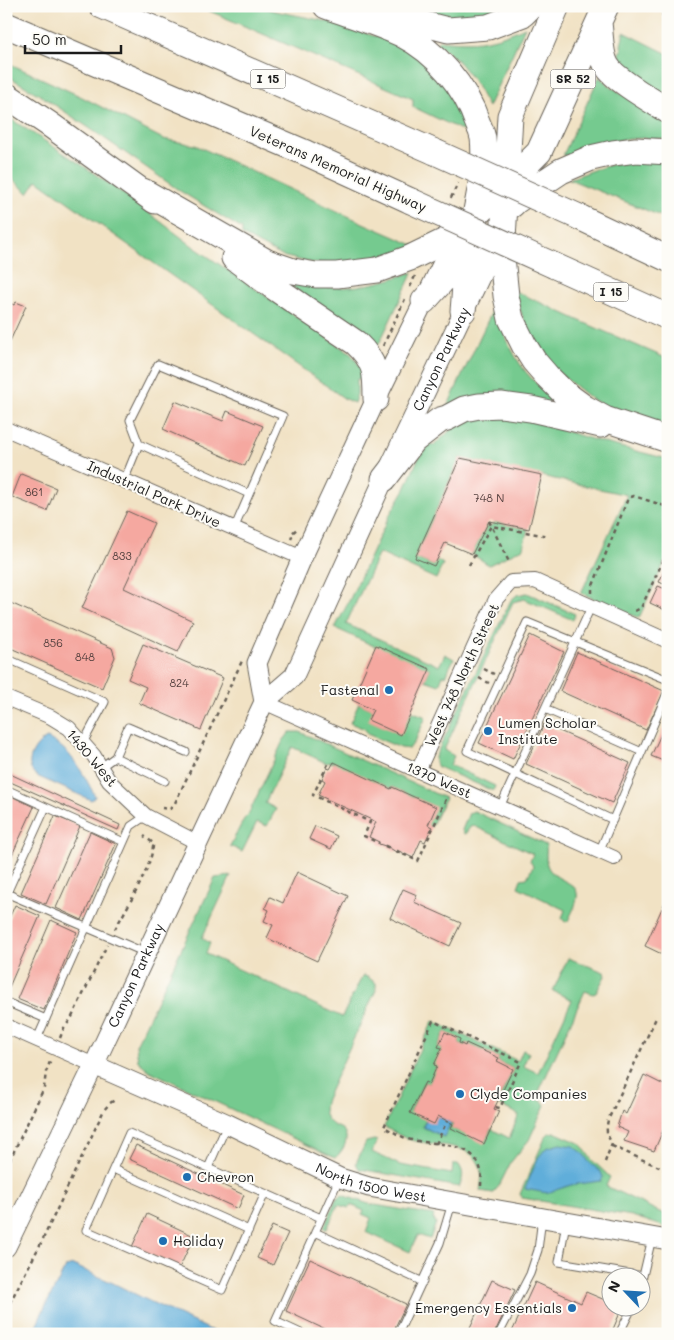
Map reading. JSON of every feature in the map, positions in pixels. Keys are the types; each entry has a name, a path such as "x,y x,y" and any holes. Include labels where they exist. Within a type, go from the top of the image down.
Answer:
{"highway":[{"name":"I 15","path":"102,6 435,152 668,259"},
{"path":"326,6 401,34 419,45 442,64 461,88 474,111 482,136 483,158 469,185 474,216 462,243 464,311"},
{"path":"352,6 448,30 488,28 523,14 531,6"},
{"name":"SR 52","path":"510,116 558,6"},
{"path":"603,15 602,54 606,66 613,74 668,111"},
{"name":"SR 52","path":"507,207 539,152 603,15"},
{"name":"Veterans Memorial Highway","path":"6,25 297,149 668,317"},
{"path":"6,95 49,124 272,286 356,343 370,359 375,369 376,399"},
{"path":"510,116 507,207 502,258 506,296 511,319 534,361 563,392 585,408 605,419 668,440"},
{"path":"413,295 462,243 507,207 561,171 591,158 614,153 636,150 668,152"},
{"path":"143,192 267,262 293,271 316,275 337,275 377,270 410,258 443,242 462,243"},
{"path":"474,216 507,207"},
{"path":"384,479 414,440 440,420 464,409 479,406 501,405 530,408 668,440"}],"main road":[{"name":"SR 52","path":"462,243 469,185 510,116"},
{"name":"Canyon Parkway","path":"6,1247 264,702 294,676 384,479 464,311 507,207"},
{"path":"264,702 257,662 302,558 376,399 413,295"},
{"name":"North 1500 West","path":"94,1064 228,1124 340,1178 369,1188 660,1239"}],"street":[{"name":"Industrial Park Drive","path":"6,430 302,558"},
{"name":"West 748 North Street","path":"418,771 496,599 511,582 535,581 594,602"},
{"path":"594,602 668,641"},
{"name":"1430 West","path":"6,698 51,717 69,728 94,756 109,781 198,843"},
{"name":"1370 West","path":"264,702 614,858"},
{"path":"6,1026 94,1064"}],"lane":[{"path":"668,7 666,15 668,16"},
{"path":"124,481 139,444 130,420 158,364 283,416 234,529"},
{"path":"139,444 249,494"},
{"path":"500,807 594,602"},
{"path":"613,820 467,751 527,622 668,680"},
{"path":"6,658 105,702 83,743"},
{"path":"599,852 668,691"},
{"path":"544,709 642,752"},
{"path":"101,767 115,757 128,727 186,752"},
{"path":"115,757 165,780"},
{"path":"6,789 124,842"},
{"path":"46,807 6,893 146,953"},
{"path":"37,1039 131,826 151,811"},
{"path":"6,1002 46,1019"},
{"path":"208,1168 228,1124"},
{"path":"265,1193 222,1290 86,1230 129,1133 265,1193 321,1218"},
{"path":"113,1169 249,1230"},
{"path":"303,1334 275,1321 340,1178"},
{"path":"398,1334 440,1243 452,1202"},
{"path":"500,1334 530,1274 538,1250 542,1218"},
{"path":"566,1222 559,1262 602,1270"},
{"path":"315,1232 423,1282"},
{"path":"647,1268 660,1239"},
{"path":"619,1334 627,1318"}],"path":[{"path":"450,201 469,185"},
{"path":"383,346 413,295 417,272"},
{"path":"594,602 592,588 627,501 634,496 668,508"},
{"path":"489,521 509,562"},
{"path":"491,526 548,536"},
{"path":"469,565 491,526"},
{"path":"629,612 637,611 640,608 668,550"},
{"path":"151,811 170,809 175,802 242,661"},
{"path":"328,764 312,795 370,822 364,836 379,843"},
{"path":"396,851 418,860 447,797"},
{"path":"385,846 390,848"},
{"path":"605,1162 612,1146 606,1128 608,1120 656,1018"},
{"path":"481,1186 481,1172 477,1161 469,1152 455,1147 408,1139 384,1127 433,1021 521,1062 500,1108 495,1107"},
{"path":"6,1168 44,1088 46,1072"},
{"path":"6,1310 42,1242 104,1110 110,1103 116,1100"},
{"path":"436,1144 447,1121"},
{"path":"612,1146 668,1171"}],"green space":[{"path":"198,6 259,6 335,23 389,41 420,56 454,95 472,135 413,107 413,99"},
{"path":"405,6 512,6 494,14 461,19"},
{"path":"525,27 488,107 473,80 457,60 437,43 439,40 483,41 503,36"},
{"path":"624,32 668,54 668,97 639,79 626,67 619,52 622,51 621,45"},
{"path":"6,62 82,97 163,139 195,145 418,247 373,261 317,264 282,256 242,235 242,229 180,191 43,97 6,75"},
{"path":"599,77 668,124 668,139 619,140 564,156"},
{"path":"6,116 79,163 194,247 351,354 362,369 363,378 357,379 357,394 354,403 345,399 37,180 28,193 6,173"},
{"path":"649,160 668,161 668,219 569,179 614,164"},
{"path":"413,272 378,345 286,283 287,281 333,288 357,286 380,282"},
{"path":"513,290 668,359 668,426 614,411 590,398 554,369 529,334"},
{"path":"494,307 505,336 520,364 536,384 562,407 444,414"},
{"path":"475,415 522,418 608,444 668,459 668,555 639,618 581,593 627,495 460,458 415,558 434,566 437,560 443,564 436,579 379,553 346,624 439,666 445,654 454,659 445,676 443,675 439,685 425,680 430,669 335,628 389,516 405,489 418,459 429,444 434,445 454,427"},
{"path":"496,522 528,529 523,548 489,565 472,554 486,526 491,526"},
{"path":"527,593 575,614 573,620 524,599 513,602 444,750 454,756 450,765 495,786 493,791 438,767 435,757 511,600 517,595"},
{"path":"359,703 373,710 369,720 400,734 411,711 426,717 415,741 409,749 401,748 367,734 365,729 350,723"},
{"path":"290,732 300,732 445,798 431,827 427,825 435,807 392,787 391,789 332,762 326,763 292,747 265,803 276,809 267,826 257,822 242,852 230,846 248,815 283,741"},
{"path":"474,811 546,845 546,862 550,871 571,884 577,892 576,904 568,921 565,922 562,918 565,910 518,887 521,879 527,878 533,866 530,861 533,854 472,825 465,834 463,833 462,830 469,813"},
{"path":"231,876 202,938 210,943 206,954 342,1017 363,975 376,983 376,990 325,1103 324,1113 327,1119 333,1125 343,1130 346,1137 343,1149 335,1158 150,1071 138,1061 136,1045 215,878"},
{"path":"568,958 604,972 605,976 596,993 593,994 585,991 536,1098 545,1105 529,1140 511,1162 499,1186 493,1193 480,1191 481,1174 478,1162 470,1154 448,1146 408,1139 384,1127 433,1021 518,1061 523,1050 529,1053 523,1066 538,1073 572,1000 553,991","holes":["445,1032 460,1039 459,1043 465,1046 466,1043 499,1058 497,1061 513,1069 497,1104 519,1115 509,1138 491,1129 484,1143 451,1128 453,1124 451,1123 444,1137 423,1127 426,1120 410,1112 424,1082 429,1084 437,1066 442,1048 438,1046"]},
{"path":"554,1132 579,1143 583,1147 592,1160 610,1177 606,1186 668,1216 668,1228 632,1216 522,1198 520,1194 546,1136"},
{"path":"377,1141 372,1152 400,1165 452,1174 453,1164 458,1164 463,1176 459,1187 359,1169 356,1163 366,1142"},
{"path":"342,1195 369,1204 434,1215 433,1218 436,1223 430,1239 418,1235 410,1252 366,1232 371,1218 362,1214 364,1211 351,1205 349,1208 338,1205 327,1229 325,1229 324,1227 336,1199"}],"water":[{"path":"47,738 63,748 76,762 95,796 94,798 91,800 33,773 30,763 32,753"},
{"path":"438,1116 451,1123 444,1137 423,1127 426,1120"},
{"path":"560,1144 573,1146 583,1153 589,1162 601,1172 603,1177 601,1181 571,1185 547,1193 525,1189 538,1158 546,1148"},
{"path":"73,1265 219,1334 33,1334 63,1272 66,1267"}],"building":[{"path":"6,301 14,305 16,302 26,306 6,350"},
{"path":"175,401 223,421 227,411 263,426 245,466 163,429"},
{"path":"460,458 542,475 529,529 489,521 472,554 445,543 434,566 415,558"},
{"path":"21,474 56,488 47,511 12,497"},
{"path":"127,511 154,523 124,588 193,621 178,652 82,608"},
{"path":"668,563 668,586 659,582"},
{"path":"658,586 668,590 668,605 665,610 650,603"},
{"path":"6,601 112,648 115,657 102,688 6,646"},
{"path":"530,635 564,652 513,759 479,743"},
{"path":"143,644 223,678 201,730 139,703 146,687 128,679"},
{"name":"Fastenal","path":"376,645 430,669 401,735 368,720 373,710 352,700"},
{"path":"577,652 664,691 646,730 560,691"},
{"path":"668,719 668,740 662,753 668,755 668,763 651,756"},
{"path":"544,724 630,763 612,803 526,764"},
{"path":"334,762 391,789 392,787 436,807 428,825 432,827 425,842 421,840 413,858 379,844 379,842 369,837 376,822 318,795 325,781 322,779 327,768 330,769"},
{"path":"6,772 120,825 118,830 6,780"},
{"path":"9,795 34,807 6,868 6,801"},
{"path":"55,816 80,826 46,904 21,893"},
{"path":"315,826 337,836 331,849 309,839"},
{"path":"90,832 116,844 82,920 56,908"},
{"path":"297,872 348,896 317,961 267,938 273,925 264,921 269,910 265,908 270,897 283,903"},
{"path":"403,889 417,895 414,902 461,923 450,946 390,918"},
{"path":"668,895 668,957 645,946"},
{"path":"15,905 40,916 6,994 6,925"},
{"path":"51,920 77,932 44,1010 17,999"},
{"name":"Clyde Companies","path":"445,1032 460,1039 459,1043 465,1046 466,1043 499,1058 497,1061 513,1069 494,1109 499,1111 484,1144 451,1128 453,1124 438,1116 434,1124 410,1113 425,1082 429,1084 437,1066 434,1065 442,1048 438,1047"},
{"path":"644,1075 668,1087 668,1119 654,1151 624,1141 628,1132 617,1127 622,1111 626,1114"},
{"name":"Chevron","path":"136,1145 244,1195 238,1209 129,1159"},
{"name":"Holiday","path":"147,1214 194,1236 179,1269 132,1247"},
{"path":"272,1226 288,1233 273,1265 257,1258"},
{"path":"310,1259 406,1304 392,1334 335,1334 286,1311"},
{"path":"492,1280 515,1290 494,1334 467,1334"},
{"name":"Emergency Essentials","path":"535,1282 581,1303 586,1292 602,1299 602,1318 618,1318 611,1334 511,1334"}],"place":[{"name":"Fastenal","path":"389,690"},
{"name":"Lumen Scholar Institute","path":"488,731"},
{"name":"Clyde Companies","path":"460,1094"},
{"name":"Chevron","path":"187,1177"},
{"name":"Holiday","path":"163,1241"},
{"name":"Emergency Essentials","path":"572,1308"}]}
